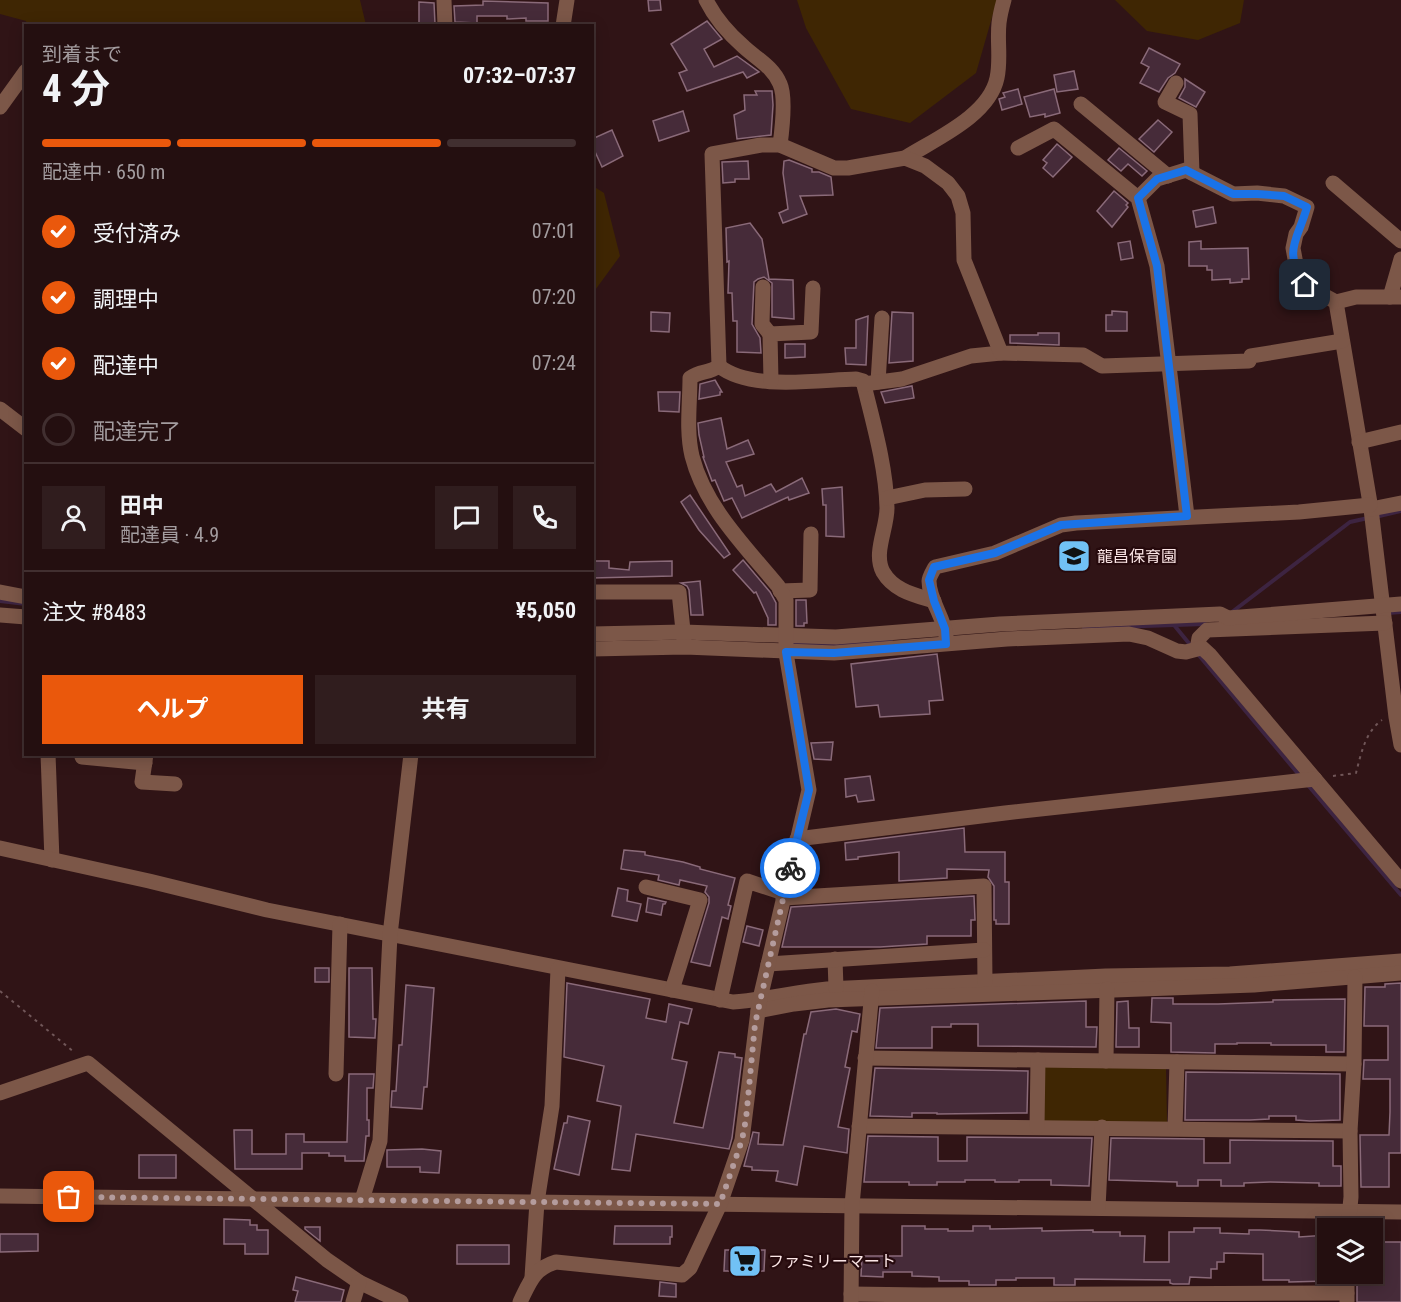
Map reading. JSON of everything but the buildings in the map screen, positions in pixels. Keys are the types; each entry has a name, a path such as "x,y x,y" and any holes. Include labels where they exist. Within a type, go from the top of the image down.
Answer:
{"street":[{"path":"444,0 444,24"},
{"path":"563,24 567,0"},
{"path":"706,0 714,15 744,47 770,67 781,85 783,122 780,145"},
{"path":"1004,0 999,23 997,80 986,102 967,120 905,158 849,168 834,168 780,145 761,145 712,154 719,366 729,374 746,379 771,381 856,379 871,383 902,379 971,356 1001,353 1083,355 1102,366 1169,365 1249,361 1251,356 1342,341"},
{"path":"0,107 24,74"},
{"path":"1176,83 1166,102 1190,114 1192,173"},
{"path":"1081,104 1168,176"},
{"path":"1018,148 1054,129 1138,198 1157,266 1187,516"},
{"path":"905,158 925,166 948,183 958,196 963,213 964,260 1001,353"},
{"path":"1138,198 1157,179 1186,170 1233,194 1284,196 1307,207 1301,227 1296,234 1293,248 1294,261 1305,285 1336,302 1356,297 1396,297 1401,259"},
{"path":"1333,183 1401,241"},
{"path":"763,287 762,324 770,334 771,381"},
{"path":"770,334 811,332 813,288"},
{"path":"1336,302 1371,513 1401,746"},
{"path":"882,318 871,383 887,515 879,555 882,571 892,584 902,591 934,601"},
{"path":"519,1302 532,1277 543,1266 556,1262 682,1275 690,1268 720,1204 744,1129 759,1006 809,790 786,644 786,600 711,504 692,457 689,434 690,378 697,373 710,372 719,366"},
{"path":"0,409 24,427"},
{"path":"1359,442 1401,432"},
{"path":"886,498 925,490 965,489"},
{"path":"946,636 929,580 934,567 995,553 1061,525 1187,516 1299,512 1371,513 1401,503"},
{"path":"780,591 810,590 811,534"},
{"path":"0,592 24,597"},
{"path":"594,592 679,592 684,639"},
{"path":"594,634 786,644 834,653 946,636 1000,624 1207,623 1384,614 1401,604"},
{"path":"1196,649 1207,623 1220,614 1226,617 1384,614"},
{"path":"0,615 24,617"},
{"path":"946,636 1007,639 1129,634 1148,638 1177,651 1196,649 1210,656 1308,780 1401,881"},
{"path":"594,649 684,639"},
{"path":"48,756 52,860"},
{"path":"362,1200 380,1141 389,939 411,756"},
{"path":"82,757 145,759 142,782 175,784"},
{"path":"797,839 1005,813 1308,780"},
{"path":"0,848 149,881 340,929 558,973 759,1006 985,982 1160,974 1230,974 1401,961"},
{"path":"720,1000 747,880 784,895 984,886 985,982"},
{"path":"646,887 700,900 672,990"},
{"path":"336,1074 340,929"},
{"path":"768,964 984,950"},
{"path":"835,959 837,988"},
{"path":"532,1277 537,1202 552,1106 558,973"},
{"path":"759,1006 791,992 837,988 872,993 1254,986 1401,973"},
{"path":"1349,1218 1355,977"},
{"path":"1106,1061 1107,989"},
{"path":"872,993 852,1205 851,1298 1347,1298"},
{"path":"866,1058 1354,1064"},
{"path":"1037,1127 1038,1060"},
{"path":"1175,1128 1177,1062"},
{"path":"0,1093 88,1063 327,1260 359,1282 401,1302"},
{"path":"859,1126 1350,1131"},
{"path":"1098,1208 1102,1127"},
{"path":"0,1196 1401,1212"},
{"path":"353,1302 359,1282"}],"path":[{"path":"1308,780 1356,773 1367,738 1375,725 1385,717 1397,716"},
{"path":"0,991 88,1063"}],"shaded area":[{"path":"0,0 360,0 366,24 27,24 26,21 0,14"},
{"path":"797,0 997,0 976,73 910,123 851,109 806,28"},
{"path":"1115,0 1244,0 1240,23 1198,40 1147,31"},
{"path":"594,187 604,193 620,256 594,292"},
{"path":"1043,1066 1166,1068 1167,1122 1041,1121"}],"waterway":[{"path":"1375,517 1401,511"},
{"path":"1232,612 1350,522 1368,518"},
{"path":"0,601 24,604"},
{"path":"1388,613 1401,612"},
{"path":"1084,628 1205,624"},
{"path":"1174,625 1192,647"},
{"path":"790,643 836,645 891,640"},
{"path":"1197,653 1300,776"},
{"path":"1307,784 1401,895"}],"way so far":[{"path":"69,1197 720,1204 742,1140 755,1024 790,868"}],"place":[{"name":"龍昌保育園","path":"1074,556"},
{"name":"ファミリーマート","path":"745,1261"}],"route":[{"path":"790,868 809,790 786,652 834,653 946,644 945,629 929,580 934,567 995,553 1061,525 1187,516 1157,266 1138,198 1157,179 1186,170 1233,194 1284,196 1307,207 1293,248 1298,274 1305,285"}]}
